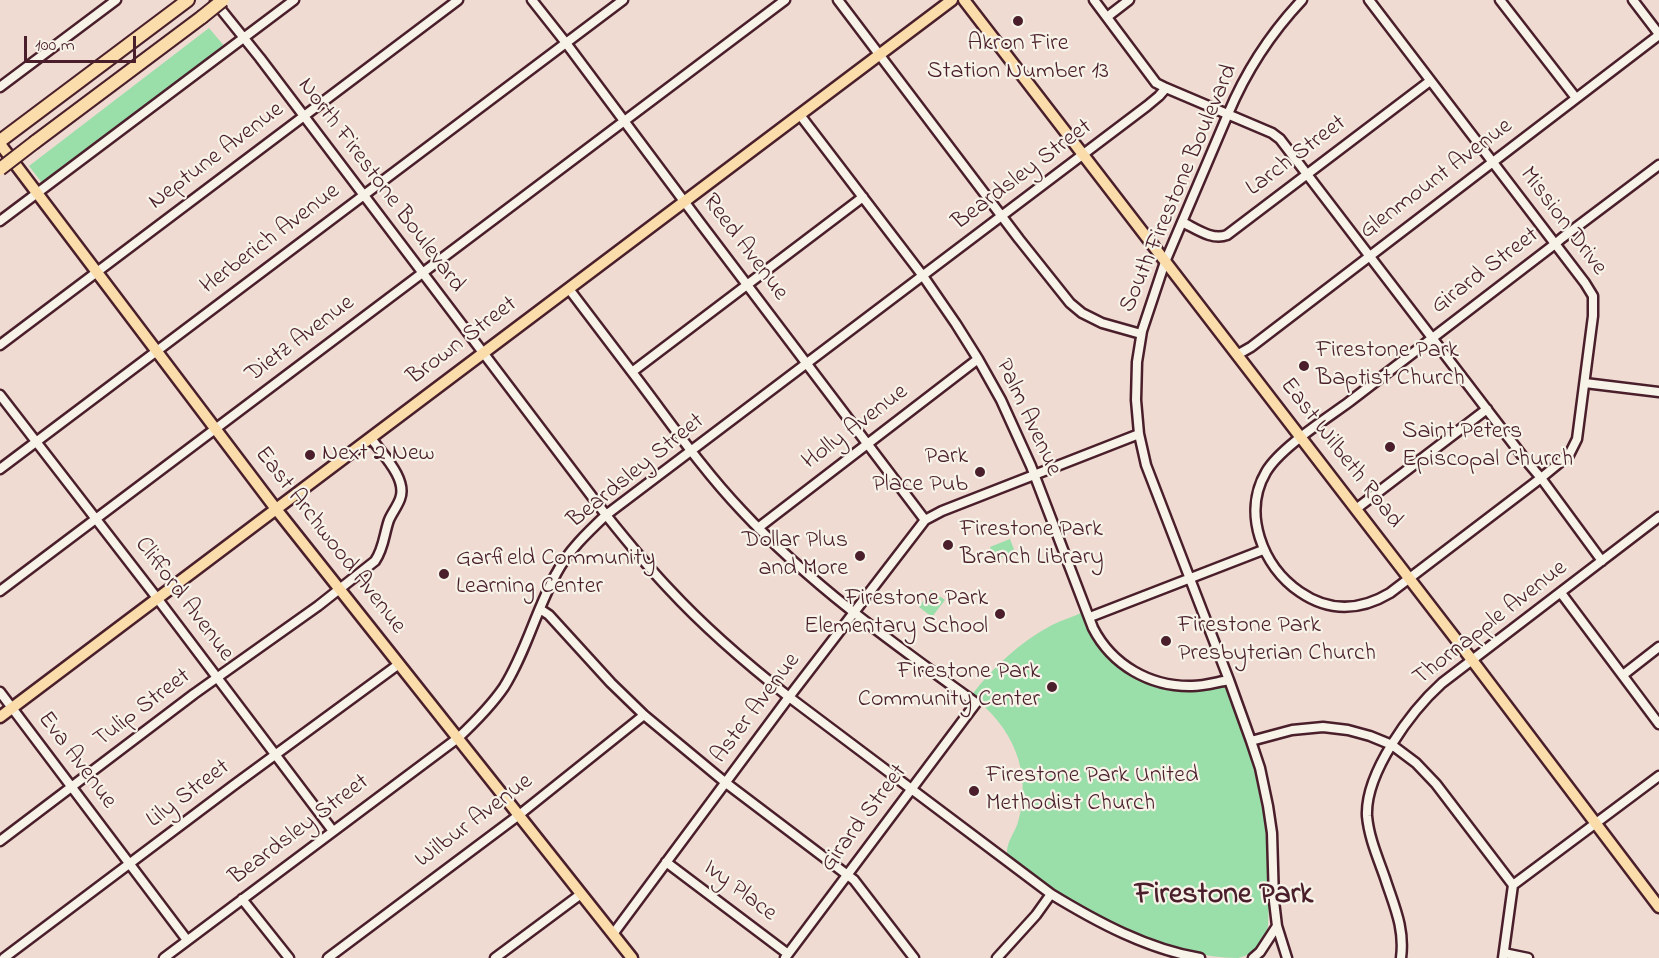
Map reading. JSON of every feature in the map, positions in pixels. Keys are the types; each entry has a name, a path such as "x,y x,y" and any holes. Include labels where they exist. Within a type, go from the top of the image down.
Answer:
{"highway":[{"path":"0,143 106,60 188,0"},
{"path":"0,169 223,0"}],"main road":[{"name":"Brown Street","path":"0,717 952,0"},
{"name":"East Wilbeth Road","path":"964,0 1472,660 1659,908"},
{"name":"East Archwood Avenue","path":"0,143 276,509 632,958"}],"street":[{"path":"0,87 116,0"},
{"name":"North Firestone Boulevard","path":"214,0 606,515 684,605 745,662 789,697 1051,894 1134,938 1179,956 1200,958"},
{"path":"0,221 294,0"},
{"name":"Neptune Avenue","path":"0,345 458,0"},
{"name":"Reed Avenue","path":"532,0 925,520"},
{"name":"Herberich Avenue","path":"0,469 623,0"},
{"name":"Dietz Avenue","path":"0,591 785,0"},
{"path":"838,0 1070,303 1082,313 1102,323 1141,334"},
{"path":"1094,0 1156,82 1277,135 1541,478 1602,561"},
{"path":"1107,17 1129,0"},
{"name":"South Firestone Boulevard","path":"1287,958 1277,926 1272,833 1263,781 1229,680 1152,483 1139,434 1136,385 1141,334 1153,292 1227,114 1238,89 1261,50 1302,0"},
{"name":"Mission Drive","path":"1263,550 1277,570 1299,591 1321,603 1352,607 1366,605 1390,593 1541,478 1569,455 1575,445 1585,383 1593,316 1593,296 1369,0"},
{"path":"1500,0 1576,98"},
{"path":"1633,0 1659,35"},
{"name":"Glenmount Avenue","path":"1237,355 1251,347 1659,35"},
{"name":"Larch Street","path":"1182,222 1213,236 1227,235 1430,81"},
{"name":"Beardsley Street","path":"164,958 458,738 478,719 504,686 522,651 555,574 569,553 606,515 1083,155 1152,102 1166,88"},
{"name":"Palm Avenue","path":"800,115 923,276 978,359 1001,400 1035,476 1096,634 1111,654 1125,666 1147,678 1169,685 1205,685 1229,680"},
{"name":"Girard Street","path":"1263,550 1256,519 1256,496 1265,473 1272,464 1301,438 1659,165"},
{"path":"632,372 862,197"},
{"path":"569,289 692,452 733,502 800,568 853,613"},
{"name":"Holly Avenue","path":"758,528 978,359"},
{"path":"1585,383 1659,392"},
{"name":"Clifford Avenue","path":"0,395 333,831"},
{"path":"1356,509 1487,409"},
{"name":"Aster Avenue","path":"613,933 789,697 925,520 942,511 1139,434"},
{"name":"Tulip Street","path":"0,841 218,678 276,638 374,562 381,552 389,520 401,498 402,487 399,477 371,438"},
{"name":"Thornapple Avenue","path":"1401,958 1403,943 1400,922 1372,841 1367,815 1368,801 1374,781 1392,745 1416,710 1433,691 1659,517"},
{"path":"1090,618 1263,550"},
{"path":"1561,593 1659,724"},
{"path":"540,609 549,615 597,669 644,714 726,783 848,875 860,887 914,958"},
{"name":"Girard Street","path":"787,956 976,703 853,613"},
{"path":"1623,675 1659,647"},
{"name":"Lily Street","path":"4,958 275,754 399,664"},
{"name":"Eva Avenue","path":"0,692 188,940"},
{"name":"Wilbur Avenue","path":"328,958 519,815 644,714"},
{"path":"1251,741 1292,730 1323,727 1348,730 1392,745 1416,763 1437,784 1514,885"},
{"path":"1528,958 1503,956 1514,885 1659,776"},
{"name":"Ivy Place","path":"666,862 787,956"},
{"path":"495,958 581,894"},
{"path":"997,958 1036,915 1051,894"},
{"path":"242,899 289,958"},
{"path":"1253,958 1260,952 1277,926"}],"green space":[{"path":"209,28 226,48 42,183 29,166"},
{"path":"1010,539 1015,552 994,560 990,547"},
{"path":"931,590 945,600 932,617 919,607"},
{"name":"Firestone Park","path":"1083,612 1101,648 1118,666 1139,680 1174,691 1199,691 1221,687 1228,692 1256,779 1266,835 1268,926 1258,946 1249,954 1238,958 1211,956 1159,943 1136,934 1071,900 1008,857 1009,844 1018,822 1022,803 1021,768 1008,735 998,721 971,696 997,666 1029,639 1052,625"}],"place":[{"name":"Akron Fire Station Number 13","path":"1018,21"},
{"name":"Firestone Park Baptist Church","path":"1304,366"},
{"name":"Saint Peters Episcopal Church","path":"1390,447"},
{"name":"Next 2 New","path":"310,455"},
{"name":"Park Place Pub","path":"980,472"},
{"name":"Firestone Park Branch Library","path":"948,545"},
{"name":"Dollar Plus and More","path":"860,556"},
{"name":"Garfield Community Learning Center","path":"444,574"},
{"name":"Firestone Park Elementary School","path":"1000,614"},
{"name":"Firestone Park Presbyterian Church","path":"1166,641"},
{"name":"Firestone Park Community Center","path":"1052,687"},
{"name":"Firestone Park United Methodist Church","path":"974,791"}],"district":[{"name":"Firestone Park","path":"1224,897"}]}
